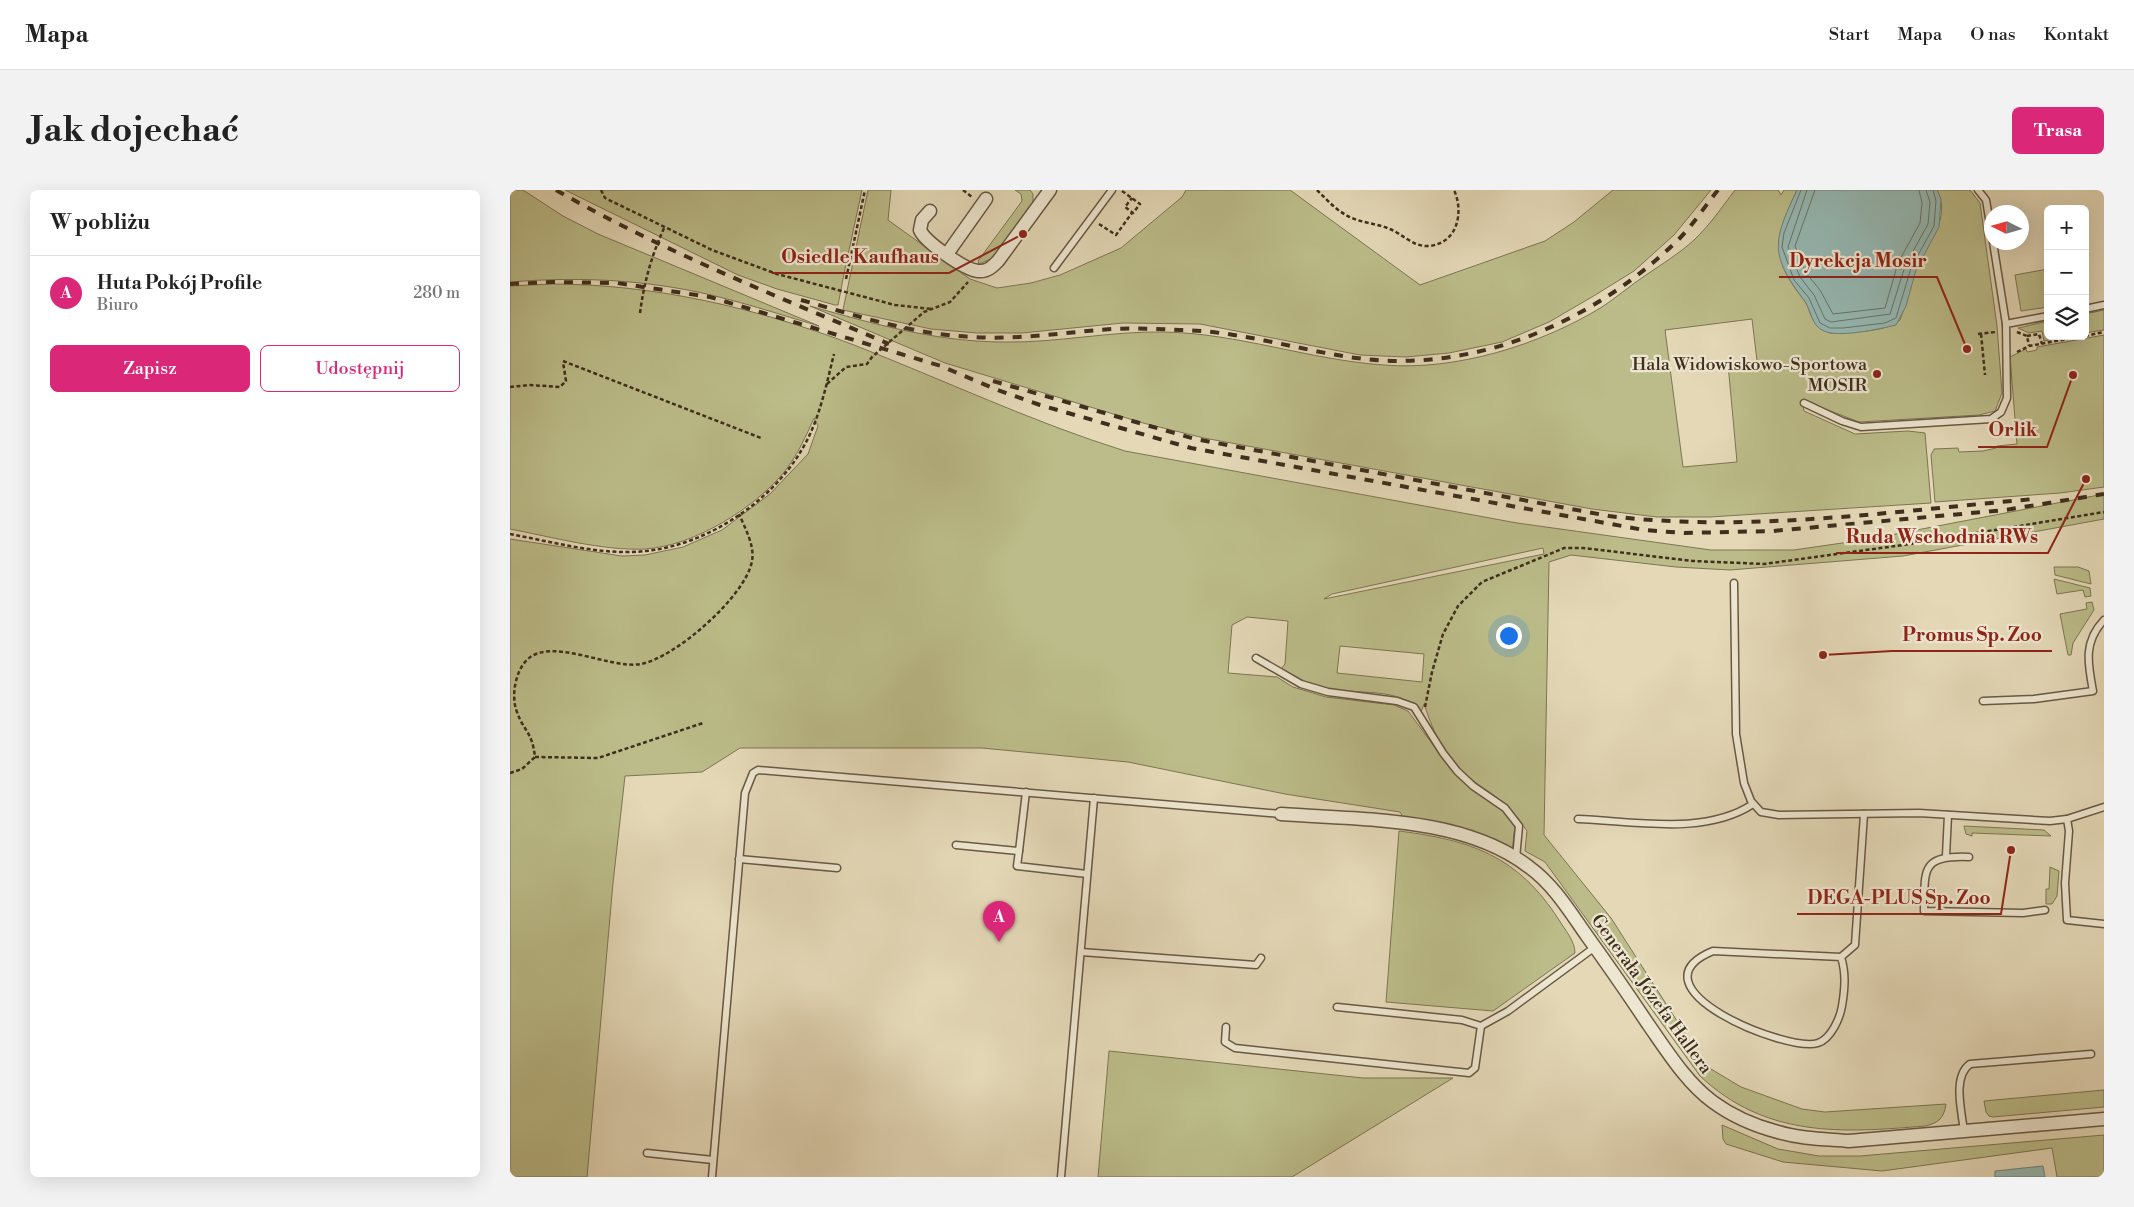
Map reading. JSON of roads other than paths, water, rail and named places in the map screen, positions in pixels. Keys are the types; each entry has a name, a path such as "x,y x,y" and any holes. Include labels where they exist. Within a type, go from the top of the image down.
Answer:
{"street":[{"path":"930,211 922,220 920,230 925,238 947,254 977,271 991,268 998,261 1046,191"},
{"path":"947,254 986,199"},
{"name":"Generała Józefa Hallera","path":"1281,814 1382,821 1438,828 1482,842 1516,858 1530,867 1553,890 1595,947 1667,1052 1694,1084 1712,1102 1733,1115 1778,1133 1816,1139 1849,1141 2104,1119"}],"lane":[{"path":"1054,268 1112,190"},
{"path":"1978,190 1986,200 1987,205"},
{"path":"1804,403 1856,426 1991,419 2001,412 2007,398 2006,327 1994,250"},
{"path":"2089,308 2104,305"},
{"path":"2006,327 2044,317"},
{"path":"1734,583 1736,734 1744,783 1753,804 1761,812 1779,815 1948,815 2034,820 2067,819 2104,808"},
{"path":"1983,701 2034,699 2093,691 2087,657 2093,633 2104,620"},
{"path":"1256,658 1301,684 1328,692 1397,700 1414,707 1443,754 1457,771 1473,786 1505,808 1520,826 1516,858"},
{"path":"712,1177 744,793 752,772 758,770 1281,814"},
{"path":"1026,792 1017,866 1087,874"},
{"path":"1061,1177 1094,798"},
{"path":"1578,819 1706,823 1740,813 1753,804"},
{"path":"1841,957 1846,971 1840,1014 1830,1033 1820,1043 1803,1045 1780,1040 1733,1019 1702,1002 1692,993 1687,979 1689,968 1695,959 1713,951 1841,957 1855,946 1864,814"},
{"path":"1946,856 1948,815"},
{"path":"2067,819 2069,832 2065,882 2067,920 2104,924"},
{"path":"956,845 1019,851"},
{"path":"1968,857 1946,856 1928,868 1925,875 1924,911 2023,914 2045,910"},
{"path":"739,859 838,868"},
{"path":"1337,1006 1462,1020 1481,1026 1502,1015 1595,947"},
{"path":"1080,952 1256,965 1261,958"},
{"path":"1226,1027 1225,1042 1235,1048 1469,1073 1475,1068 1481,1026"},
{"path":"1964,1132 1960,1082 1965,1068 1970,1064 2091,1054"},
{"path":"647,1153 713,1160"}],"water":[{"path":"1797,190 1937,190 1941,199 1939,227 1916,270 1906,306 1896,325 1839,334 1824,331 1817,326 1807,304 1785,271 1778,247 1783,222"},
{"path":"2043,1166 2045,1177 1995,1177 1995,1171"}],"railway":[{"path":"556,190 678,253 889,344"},
{"path":"801,300 908,329 952,335 992,338 1112,329 1203,331 1247,337 1356,358 1401,361 1445,358 1488,349 1530,336 1571,318 1609,295 1645,269 1678,240 1718,190"},
{"path":"510,284 551,282 617,283 710,297 941,366 995,389 1040,405 1191,448 1644,530 1684,533 1773,531 2005,510 2104,494"},
{"path":"993,381 1195,439 1609,516 1662,521 1768,521 1875,514 2034,499"}],"place":[{"name":"Osiedle Kaufhaus","path":"1023,234"},
{"name":"Dyrekcja Mosir","path":"1967,349"},
{"name":"Hala Widowiskowo-Sportowa MOSIR","path":"1877,374"},
{"name":"Orlik","path":"2073,375"},
{"name":"Ruda Wschodnia RWs","path":"2086,479"},
{"name":"Promus Sp. Zoo","path":"1823,655"},
{"name":"DEGA-PLUS Sp. Zoo","path":"2011,850"},
{"name":"Huta Pokój Profile","path":"999,942"}]}
